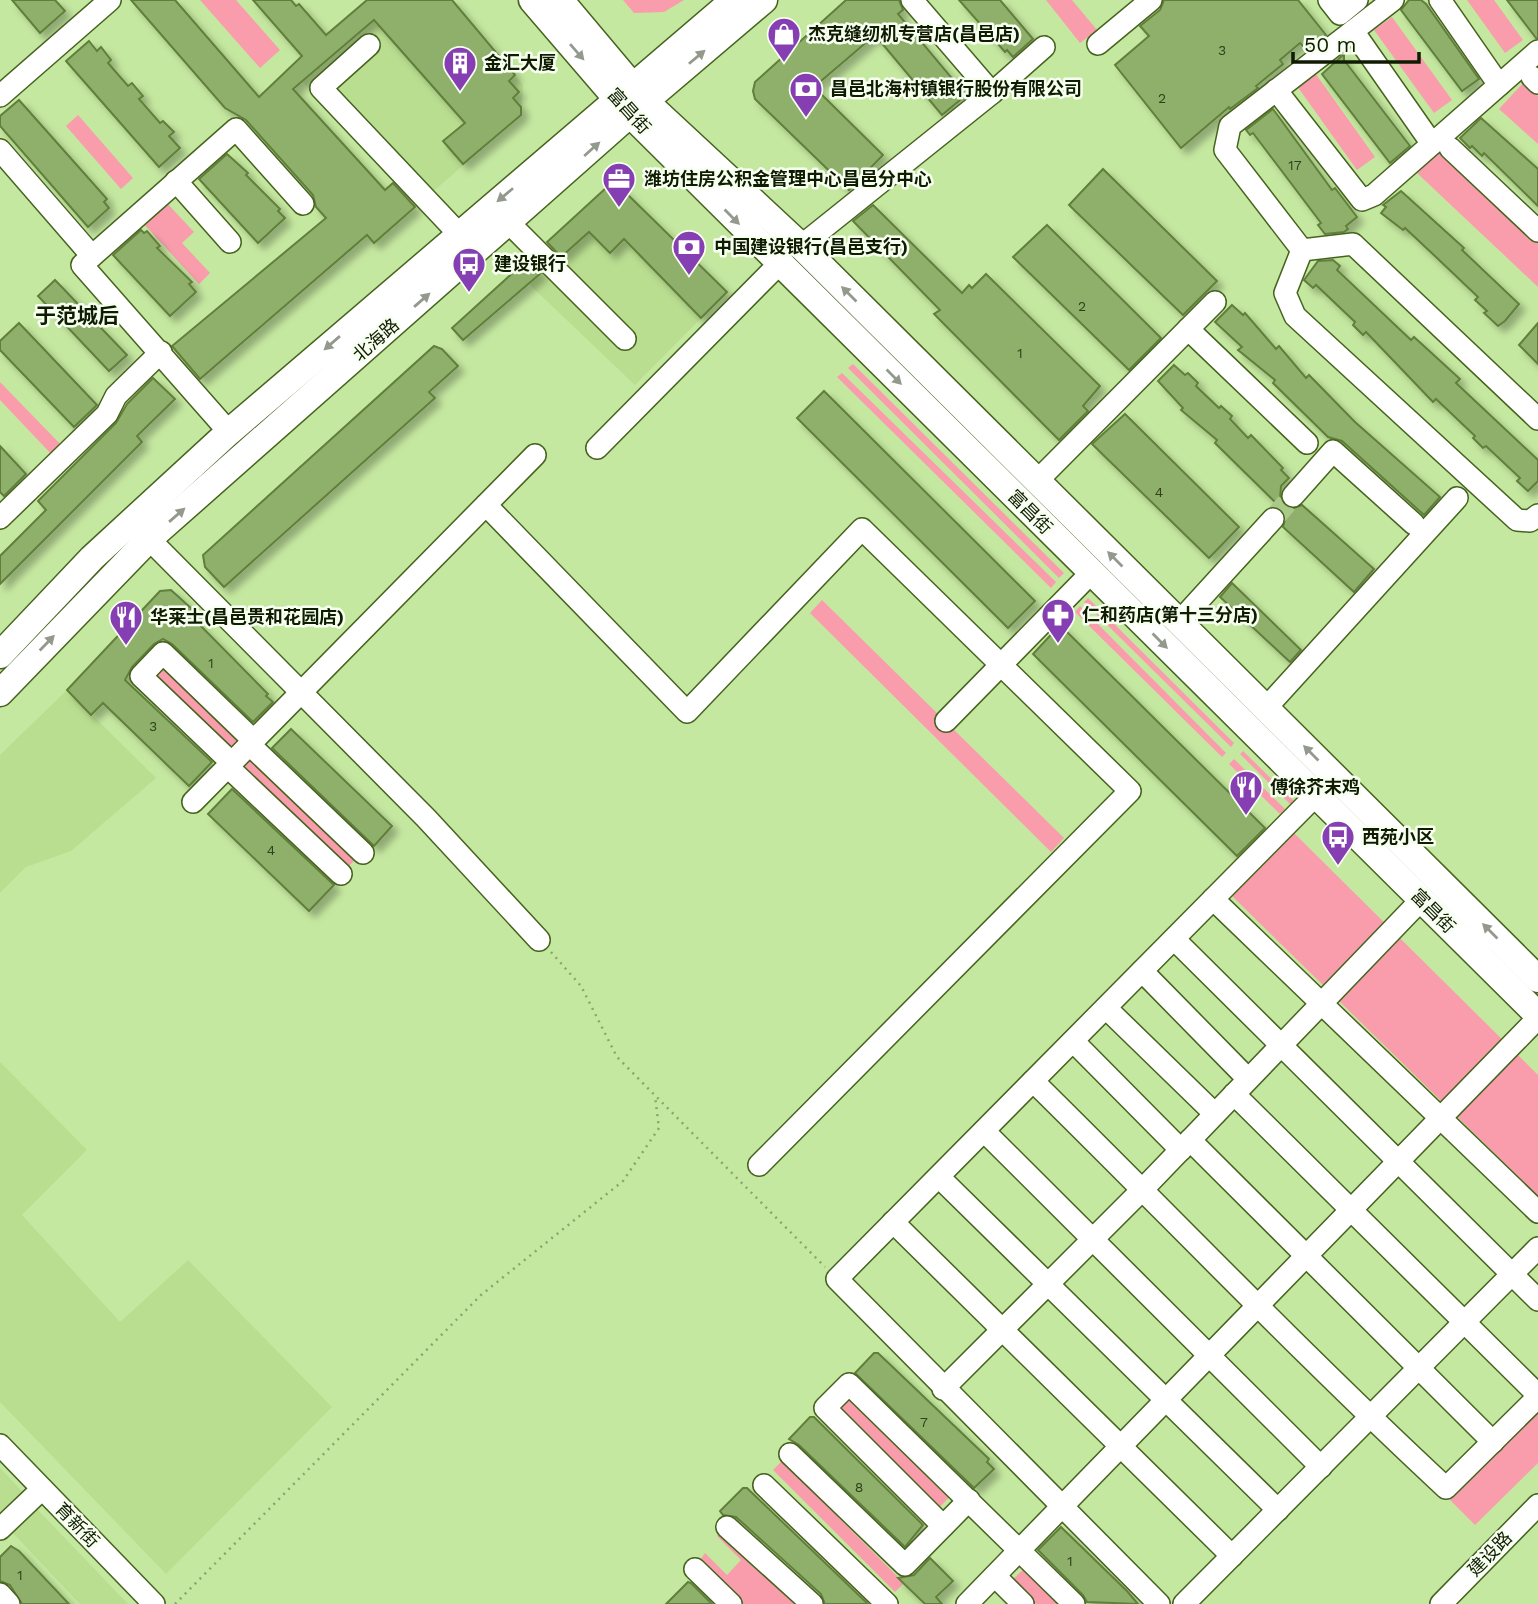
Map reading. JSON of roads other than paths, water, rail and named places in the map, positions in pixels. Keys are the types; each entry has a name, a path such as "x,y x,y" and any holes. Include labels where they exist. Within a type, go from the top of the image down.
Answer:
{"main road":[{"name":"富昌街","path":"532,0 631,101 779,264 1538,1016"},
{"name":"富昌街","path":"560,0 631,101 801,246 1538,979"},
{"name":"北海路","path":"0,693 149,539 509,223 734,0"},
{"name":"北海路","path":"0,655 92,558 229,432 459,234 764,0"}],"street":[{"path":"0,96 34,77 110,0"},
{"path":"912,0 992,93"},
{"path":"1098,44 1151,0"},
{"path":"1329,0 1339,14 1357,0"},
{"path":"1302,250 1225,150 1230,126 1393,0"},
{"path":"1440,0 1499,85"},
{"path":"1353,31 1441,146 1538,231"},
{"path":"369,45 321,88 459,234"},
{"path":"801,246 992,93 1044,47"},
{"path":"1276,90 1362,200 1374,195 1441,146 1499,85 1538,51"},
{"path":"229,432 82,265 236,129 303,204"},
{"path":"0,150 92,256"},
{"path":"176,181 230,242"},
{"path":"509,223 625,339"},
{"path":"1302,250 1353,244 1538,419"},
{"path":"1302,250 1285,293 1295,316 1517,520 1530,521 1538,515"},
{"path":"597,447 779,264"},
{"path":"1037,481 1215,302"},
{"path":"1188,329 1307,443"},
{"path":"0,518 107,414 116,396 161,352"},
{"path":"1293,496 1333,451 1415,524"},
{"path":"193,802 535,455"},
{"path":"1266,708 1457,498"},
{"path":"486,505 687,712 862,529 1130,791 759,1165"},
{"path":"1179,622 1273,519"},
{"path":"149,539 426,818 539,940"},
{"path":"946,720 1091,573"},
{"path":"341,874 141,676 163,653 363,853"},
{"path":"1159,1604 943,1389 837,1279 1316,795"},
{"path":"1213,899 1323,1002 1538,1212"},
{"path":"943,1389 1045,1284 1143,1189 1421,900"},
{"path":"1174,939 1538,1300"},
{"path":"1033,1082 1143,1189 1256,1307 1446,1488 1493,1442 1538,1396 1351,1209 1241,1087 1142,971"},
{"path":"1106,1008 1215,1114"},
{"path":"967,1604 1538,1016"},
{"path":"1073,1041 1306,1255 1493,1442"},
{"path":"984,1131 1321,1467"},
{"path":"939,1177 1164,1401 1278,1510"},
{"path":"893,1222 1231,1556"},
{"path":"1184,1604 1538,1248"},
{"path":"943,1526 825,1408 849,1384 1074,1604"},
{"name":"育新街","path":"0,1445 154,1604"},
{"path":"790,1454 905,1565 969,1500"},
{"path":"764,1485 887,1604"},
{"path":"0,1529 42,1489"},
{"name":"建设路","path":"1441,1604 1538,1505"},
{"path":"727,1527 812,1604"},
{"path":"695,1569 731,1604"},
{"path":"995,1576 1023,1604"},
{"path":"0,1594 9,1604"}],"tunnel":[{"path":"1273,519 1293,496"}],"place":[{"name":"杰克缝纫机专营店(昌邑店)","path":"784,64"},
{"name":"金汇大厦","path":"460,93"},
{"name":"昌邑北海村镇银行股份有限公司","path":"806,119"},
{"name":"潍坊住房公积金管理中心昌邑分中心","path":"619,209"},
{"name":"中国建设银行(昌邑支行)","path":"689,277"},
{"name":"建设银行","path":"469,294"},
{"name":"仁和药店(第十三分店)","path":"1058,645"},
{"name":"华莱士(昌邑贵和花园店)","path":"126,647"},
{"name":"傅徐芥末鸡","path":"1246,817"},
{"name":"西苑小区","path":"1338,867"}],"district":[{"name":"于范城后","path":"77,316"}]}
